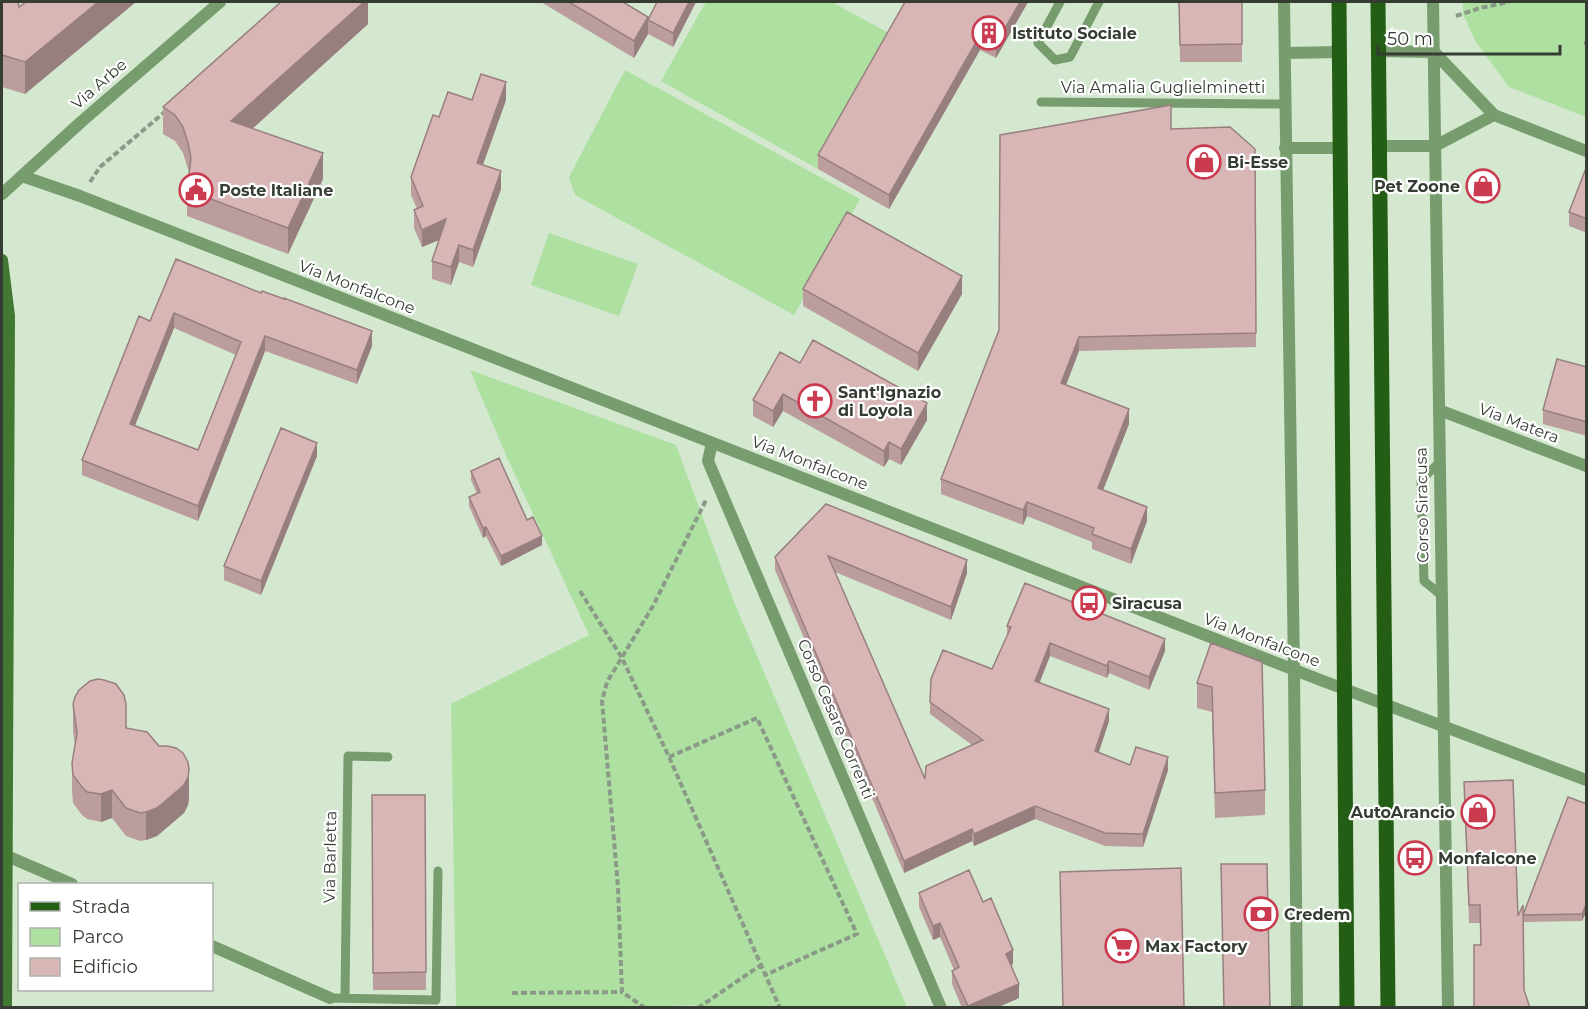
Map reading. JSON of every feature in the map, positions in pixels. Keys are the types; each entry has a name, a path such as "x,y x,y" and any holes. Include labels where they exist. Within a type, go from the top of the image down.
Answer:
{"main road":[{"path":"1339,2 1347,1008"},
{"path":"1378,2 1388,1008"},
{"path":"2,260 9,316 7,856 4,909 6,1008"}],"street":[{"name":"Via Arbe","path":"2,194 81,122 220,2"},
{"path":"1284,2 1297,1008"},
{"name":"Corso Siracusa","path":"1433,2 1448,1008"},
{"path":"1378,51 1434,52 1494,115 1587,151"},
{"path":"1284,52 1340,52"},
{"path":"1379,146 1435,146 1494,115"},
{"path":"1286,148 1341,148"},
{"name":"Via Monfalcone","path":"21,176 80,196 1294,670 1587,780"},
{"name":"Via Matera","path":"1440,410 1587,466"},
{"name":"Corso Cesare Correnti","path":"712,443 708,462 941,1008"},
{"path":"7,856 68,883"},
{"path":"213,946 330,998"}],"lane":[{"path":"1060,2 1038,43 1055,60 1070,57 1099,2"},
{"name":"Via Amalia Guglielminetti","path":"1041,102 1285,104"},
{"path":"1440,462 1421,480 1424,581 1441,595"},
{"name":"Via Barletta","path":"345,998 348,756 388,757"},
{"path":"330,998 436,1000 438,871"}],"path":[{"path":"1456,16 1509,2"},
{"path":"80,196 100,167 170,107"},
{"path":"622,992 618,887 602,701 607,682 653,606 716,480"},
{"path":"580,591 622,658 669,757 780,1008"},
{"path":"669,757 757,718 857,934 765,975"},
{"path":"698,1008 761,964"},
{"path":"512,993 622,992 645,1008"}],"green space":[{"path":"706,2 832,2 894,36 818,169 661,81"},
{"path":"1463,2 1586,2 1586,117 1509,87 1476,42 1463,14"},
{"path":"625,70 860,199 794,315 575,195 569,177"},
{"path":"549,233 638,264 619,316 531,285"},
{"path":"470,370 676,445 734,602 907,1007 695,1008 695,1005 615,1008 456,1007 451,704 589,635 505,453"}],"building":[{"path":"2,2 18,2 19,7 26,2 98,2 25,62 2,55"},
{"path":"281,2 364,2 231,121 323,153 288,228 187,190 191,158 188,143 183,127 175,115 163,107"},
{"path":"569,2 623,2 648,17 634,41"},
{"path":"657,2 689,2 673,33 648,20"},
{"path":"905,2 1020,2 996,44 980,35 889,195 818,155"},
{"path":"1179,2 1242,2 1242,44 1180,45"},
{"path":"481,74 506,82 477,163 501,171 473,250 459,245 451,267 432,261 446,219 422,230 414,210 423,206 411,177 433,115 439,117 448,92 472,100"},
{"path":"1171,105 1171,129 1230,127 1255,149 1256,333 1079,337 1061,383 1129,409 1098,488 1147,507 1131,549 1092,534 1094,528 1027,502 1023,510 941,479 999,330 1000,135"},
{"path":"1587,169 1587,219 1569,212"},
{"path":"847,212 962,276 918,353 803,289"},
{"path":"176,259 261,293 262,291 284,298 372,331 357,370 265,336 198,506 82,460 139,316 150,321","holes":["174,313 241,342 198,450 130,424"]},
{"path":"813,340 927,403 901,449 889,442 884,451 783,394 773,411 753,400 780,352 800,363"},
{"path":"1557,359 1587,367 1587,422 1543,410"},
{"path":"281,428 317,443 261,581 224,566"},
{"path":"499,458 527,520 533,517 542,536 501,556 486,527 483,528 469,497 480,492 471,471"},
{"path":"826,504 967,560 951,607 828,556 925,779 926,766 983,740 930,702 931,679 943,650 992,669 1011,627 1007,626 1025,583 1165,639 1149,677 1109,661 1107,666 1050,643 1035,681 1109,709 1095,751 1130,765 1136,747 1168,757 1143,834 1105,833 1035,806 974,834 972,829 904,861 775,557"},
{"path":"1211,643 1262,662 1265,790 1215,793 1212,687 1197,683"},
{"path":"98,679 116,684 124,695 126,728 147,732 159,746 176,748 183,753 188,762 188,777 184,785 157,808 140,813 126,808 112,790 101,794 87,792 73,775 72,763 77,733 73,704 79,690 90,681"},
{"path":"1513,780 1518,916 1523,905 1524,990 1530,1008 1474,1008 1474,945 1481,945 1480,905 1469,905 1464,782"},
{"path":"372,795 425,795 426,972 373,973"},
{"path":"1568,797 1587,804 1587,902 1582,914 1523,915"},
{"path":"1221,864 1267,864 1270,1008 1224,1008"},
{"name":"Max Factory","path":"1181,868 1184,1008 1063,1008 1060,872"},
{"path":"969,870 983,902 991,898 1013,950 1006,954 1019,984 968,1006 952,971 959,967 940,923 933,926 919,893"}],"place":[{"name":"Istituto Sociale","path":"989,33"},
{"name":"Bi-Esse","path":"1204,162"},
{"name":"Pet Zoone","path":"1483,186"},
{"name":"Poste Italiane","path":"196,190"},
{"name":"Sant'Ignazio di Loyola","path":"815,401"},
{"name":"Siracusa","path":"1089,603"},
{"name":"AutoArancio","path":"1478,812"},
{"name":"Monfalcone","path":"1415,858"},
{"name":"Credem","path":"1261,914"},
{"name":"Max Factory","path":"1122,946"}]}
